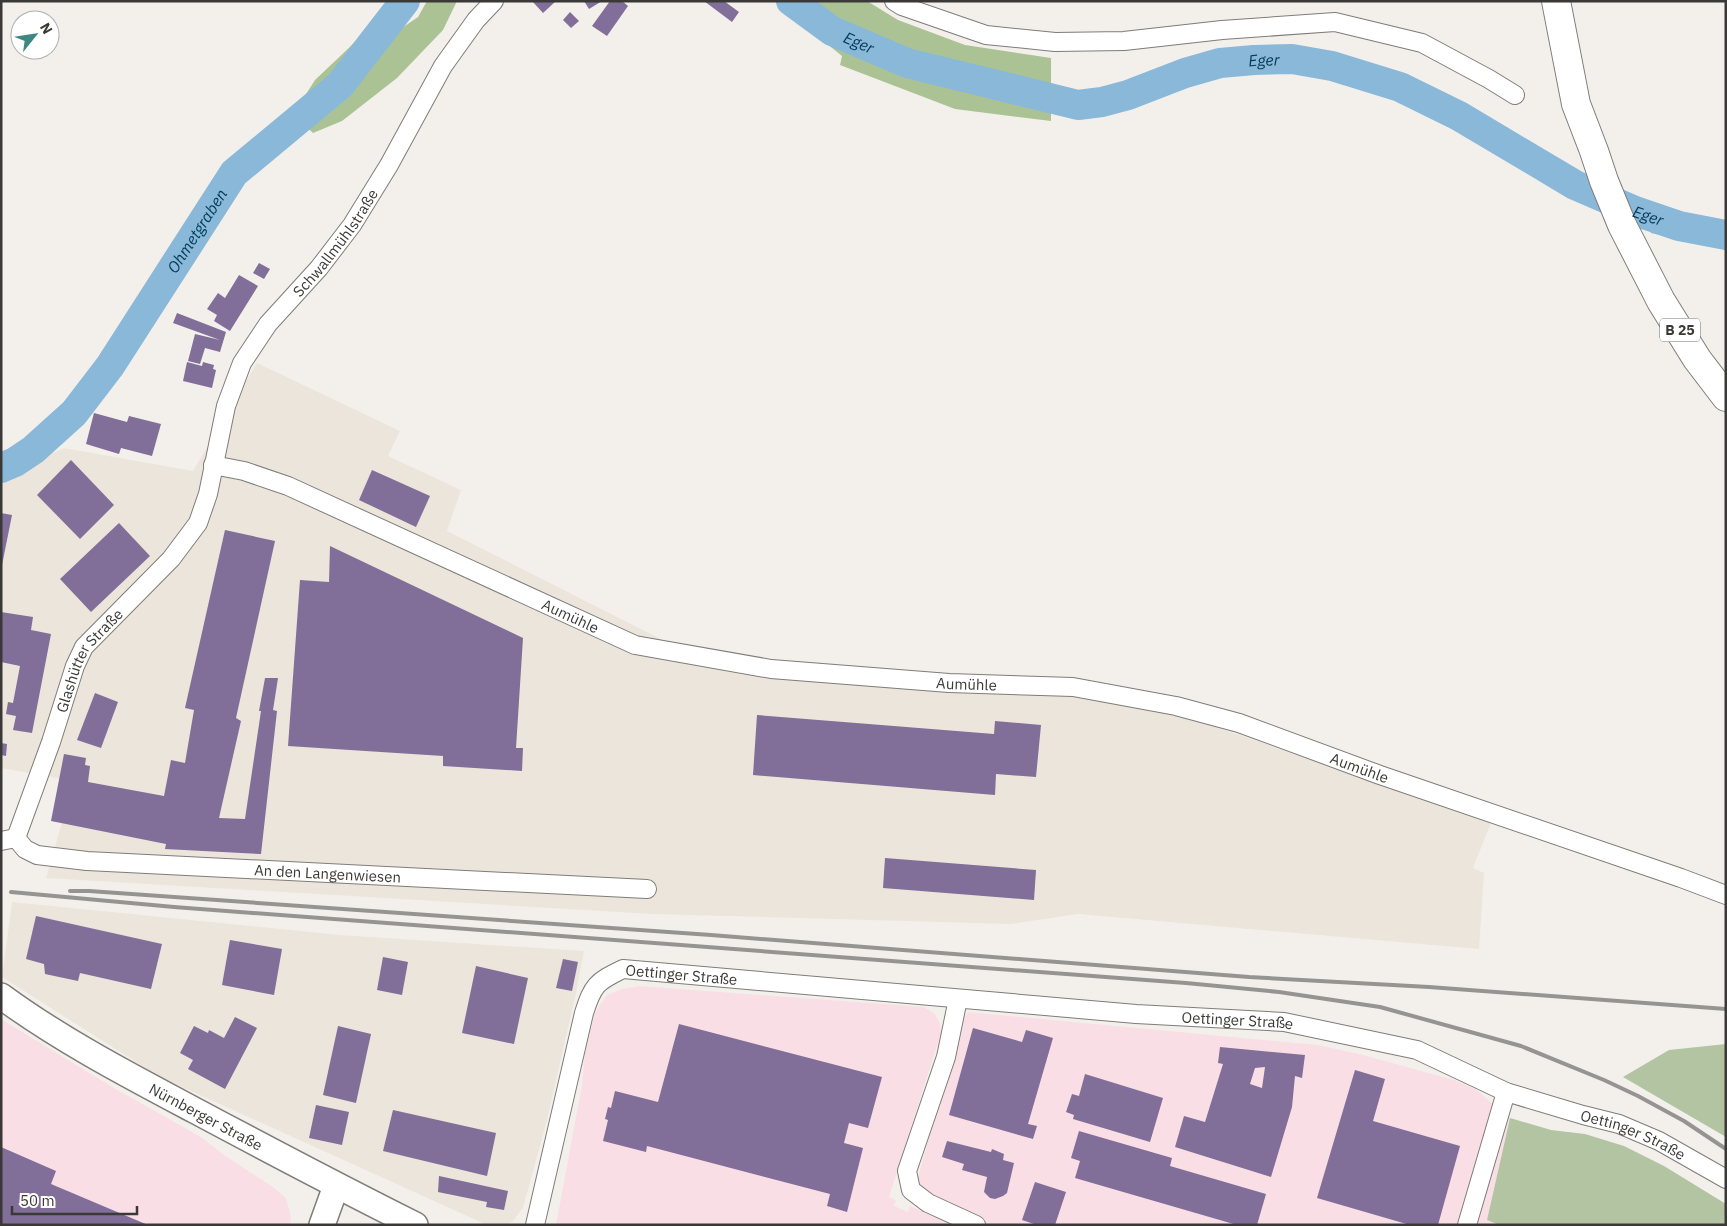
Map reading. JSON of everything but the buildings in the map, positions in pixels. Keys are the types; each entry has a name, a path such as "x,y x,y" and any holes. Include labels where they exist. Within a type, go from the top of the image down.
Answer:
{"main road":[{"name":"B 25","path":"1556,1 1576,104 1622,225 1661,301 1697,359 1726,397"},
{"name":"Nürnberger Straße","path":"1,996 68,1040 152,1088 336,1186 415,1225"},
{"path":"322,1225 336,1186"}],"street":[{"name":"Schwallmühlstraße","path":"208,494 226,406 242,362 268,324 319,268 352,225 389,165 443,66 476,20 494,1"},
{"path":"894,1 902,6 986,35 1055,42 1124,41 1222,30 1335,22 1422,43 1515,95"},
{"name":"Aumühle","path":"213,465 244,471 288,486 635,645 771,669 949,683 1073,687 1176,706 1239,723 1380,775 1726,895"},
{"name":"Glashütter Straße","path":"8,840 51,742 75,666 84,647 171,559 198,523 208,494"},
{"name":"An den Langenwiesen","path":"8,840 38,855 86,861 647,889"},
{"name":"Oettinger Straße","path":"535,1225 591,991 603,978 623,969 1136,1014 1284,1022 1417,1050 1506,1092 1620,1124 1660,1141 1726,1179"},
{"path":"958,999 946,1057 907,1171 911,1190 928,1203 976,1225"},
{"path":"1467,1225 1506,1092"}],"shaded area":[{"path":"257,363 400,431 388,456 461,490 447,531 710,664 1126,697 1492,820 1473,868 1484,873 1479,949 1078,914 1011,924 652,914 46,878 74,781 1,768 1,471 14,471 64,448 193,471"},
{"path":"12,902 340,935 584,951 547,1120 523,1208 512,1222 503,1225 487,1225 158,1076 2,977"},
{"path":"639,986 924,1007 935,1014 940,1024 941,1033 889,1197 896,1200 894,1206 908,1212 910,1206 954,1225 556,1225 582,1085 585,1052 595,1012 607,995 622,989"},
{"path":"969,1012 1318,1045 1363,1055 1454,1080 1475,1089 1510,1118 1487,1220 1499,1225 961,1225 911,1203 961,1020"},
{"path":"1,1019 114,1088 201,1137 224,1155 273,1187 286,1198 291,1217 290,1225 1,1225"}],"green space":[{"path":"427,1 457,1 443,30 397,78 342,121 313,133 296,117 301,102 315,80 353,44 399,30 418,17"},
{"path":"774,1 867,1 898,20 965,45 1051,58 1051,121 955,109 840,65 842,56"},
{"path":"1726,1044 1726,1137 1623,1077 1669,1050"},
{"path":"1510,1118 1551,1130 1585,1134 1624,1146 1664,1166 1726,1204 1726,1225 1499,1225 1487,1220"}],"water":[{"name":"Eger","path":"1644,205 1726,226 1726,249 1651,233"}],"waterway":[{"name":"Ohmetgraben","path":"1,468 15,462 33,450 74,413 110,366 234,173 340,85 405,1"},
{"name":"Eger","path":"791,1 832,31 907,63 1078,105 1102,102 1128,95 1185,73 1220,63 1292,59 1332,66 1400,87 1459,116 1575,185 1635,211 1679,226 1726,235"}],"railway":[{"path":"70,891 711,935 1249,977 1429,987 1726,1009"},
{"path":"11,892 174,907 1186,983 1279,992 1380,1007 1521,1046 1604,1080 1684,1121 1726,1149"}]}
